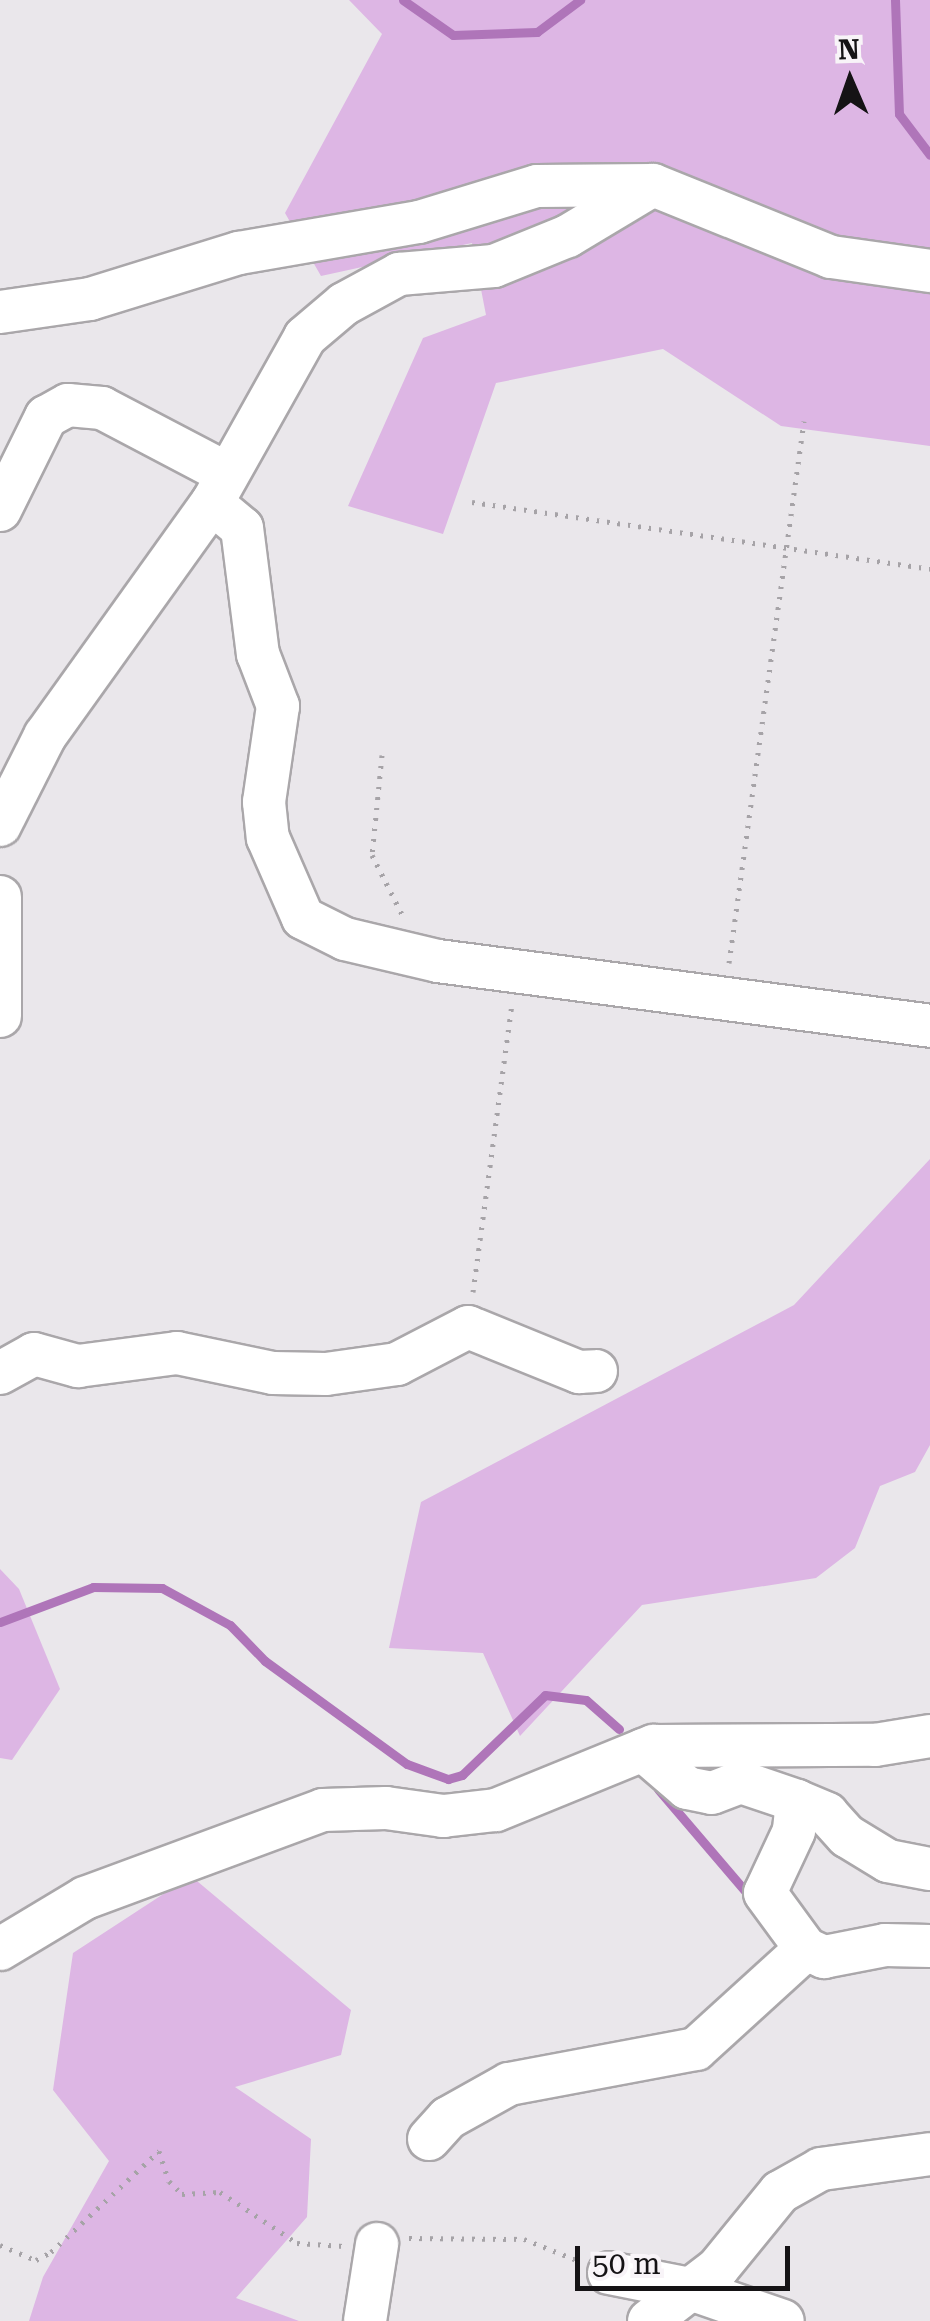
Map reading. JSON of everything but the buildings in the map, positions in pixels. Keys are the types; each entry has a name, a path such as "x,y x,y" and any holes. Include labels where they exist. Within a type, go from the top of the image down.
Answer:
{"street":[{"path":"0,824 45,736 218,487 284,365 344,304 400,274 509,260 568,236 653,185"},
{"path":"0,312 90,299 240,253 419,222 537,186 653,185 831,257 930,271"},
{"path":"0,510 46,417 68,406 102,408 218,487 242,528 258,654 278,706 264,802 268,838 289,895 304,918 345,939 412,955 517,973 930,1026"},
{"path":"0,897 0,1016"},
{"path":"0,1372 34,1354 78,1366 177,1354 273,1373 326,1374 398,1364 468,1328 579,1372 596,1372"},
{"path":"0,1949 85,1898 323,1810 386,1808 443,1816 496,1810 643,1750 874,1744 930,1736"},
{"path":"643,1750 686,1788 712,1793 741,1782 827,1814 847,1836 888,1861 930,1869"},
{"path":"797,1802 794,1831 765,1893 806,1949 824,1957 885,1945 930,1946"},
{"path":"429,2138 448,2118 509,2084 696,2049 806,1949"},
{"path":"647,2320 718,2268 780,2192 821,2168 930,2154"},
{"path":"365,2321 377,2244"},
{"path":"609,2273 690,2289 783,2321"}],"path":[{"path":"724,1001 804,422"},
{"path":"472,502 930,569"},
{"path":"382,755 372,855 394,890 412,955"},
{"path":"468,1328 517,973"},
{"path":"0,2245 36,2260 52,2252 158,2151 182,2194 220,2192 297,2243 377,2244 428,2235 524,2239 609,2273"}],"shaded area":[{"path":"349,0 930,0 930,446 781,426 663,349 496,383 443,534 348,506 423,338 486,315 472,243 321,276 285,213 382,34"},
{"path":"930,1159 930,1445 915,1472 880,1486 855,1548 816,1578 642,1605 520,1736 483,1653 389,1648 421,1502 794,1305"},
{"path":"0,1569 19,1589 60,1689 12,1760 0,1758"},
{"path":"191,1876 351,2010 341,2055 235,2087 311,2139 307,2217 236,2298 299,2321 29,2321 43,2277 109,2161 53,2090 73,1953"}],"waterway":[{"path":"403,0 453,35 537,32 580,0"},
{"path":"895,0 899,114 930,155"},
{"path":"0,1622 93,1587 162,1588 230,1625 265,1661 407,1764 448,1779 462,1775 545,1695 586,1700 619,1729"},
{"path":"658,1789 752,1899"}]}
